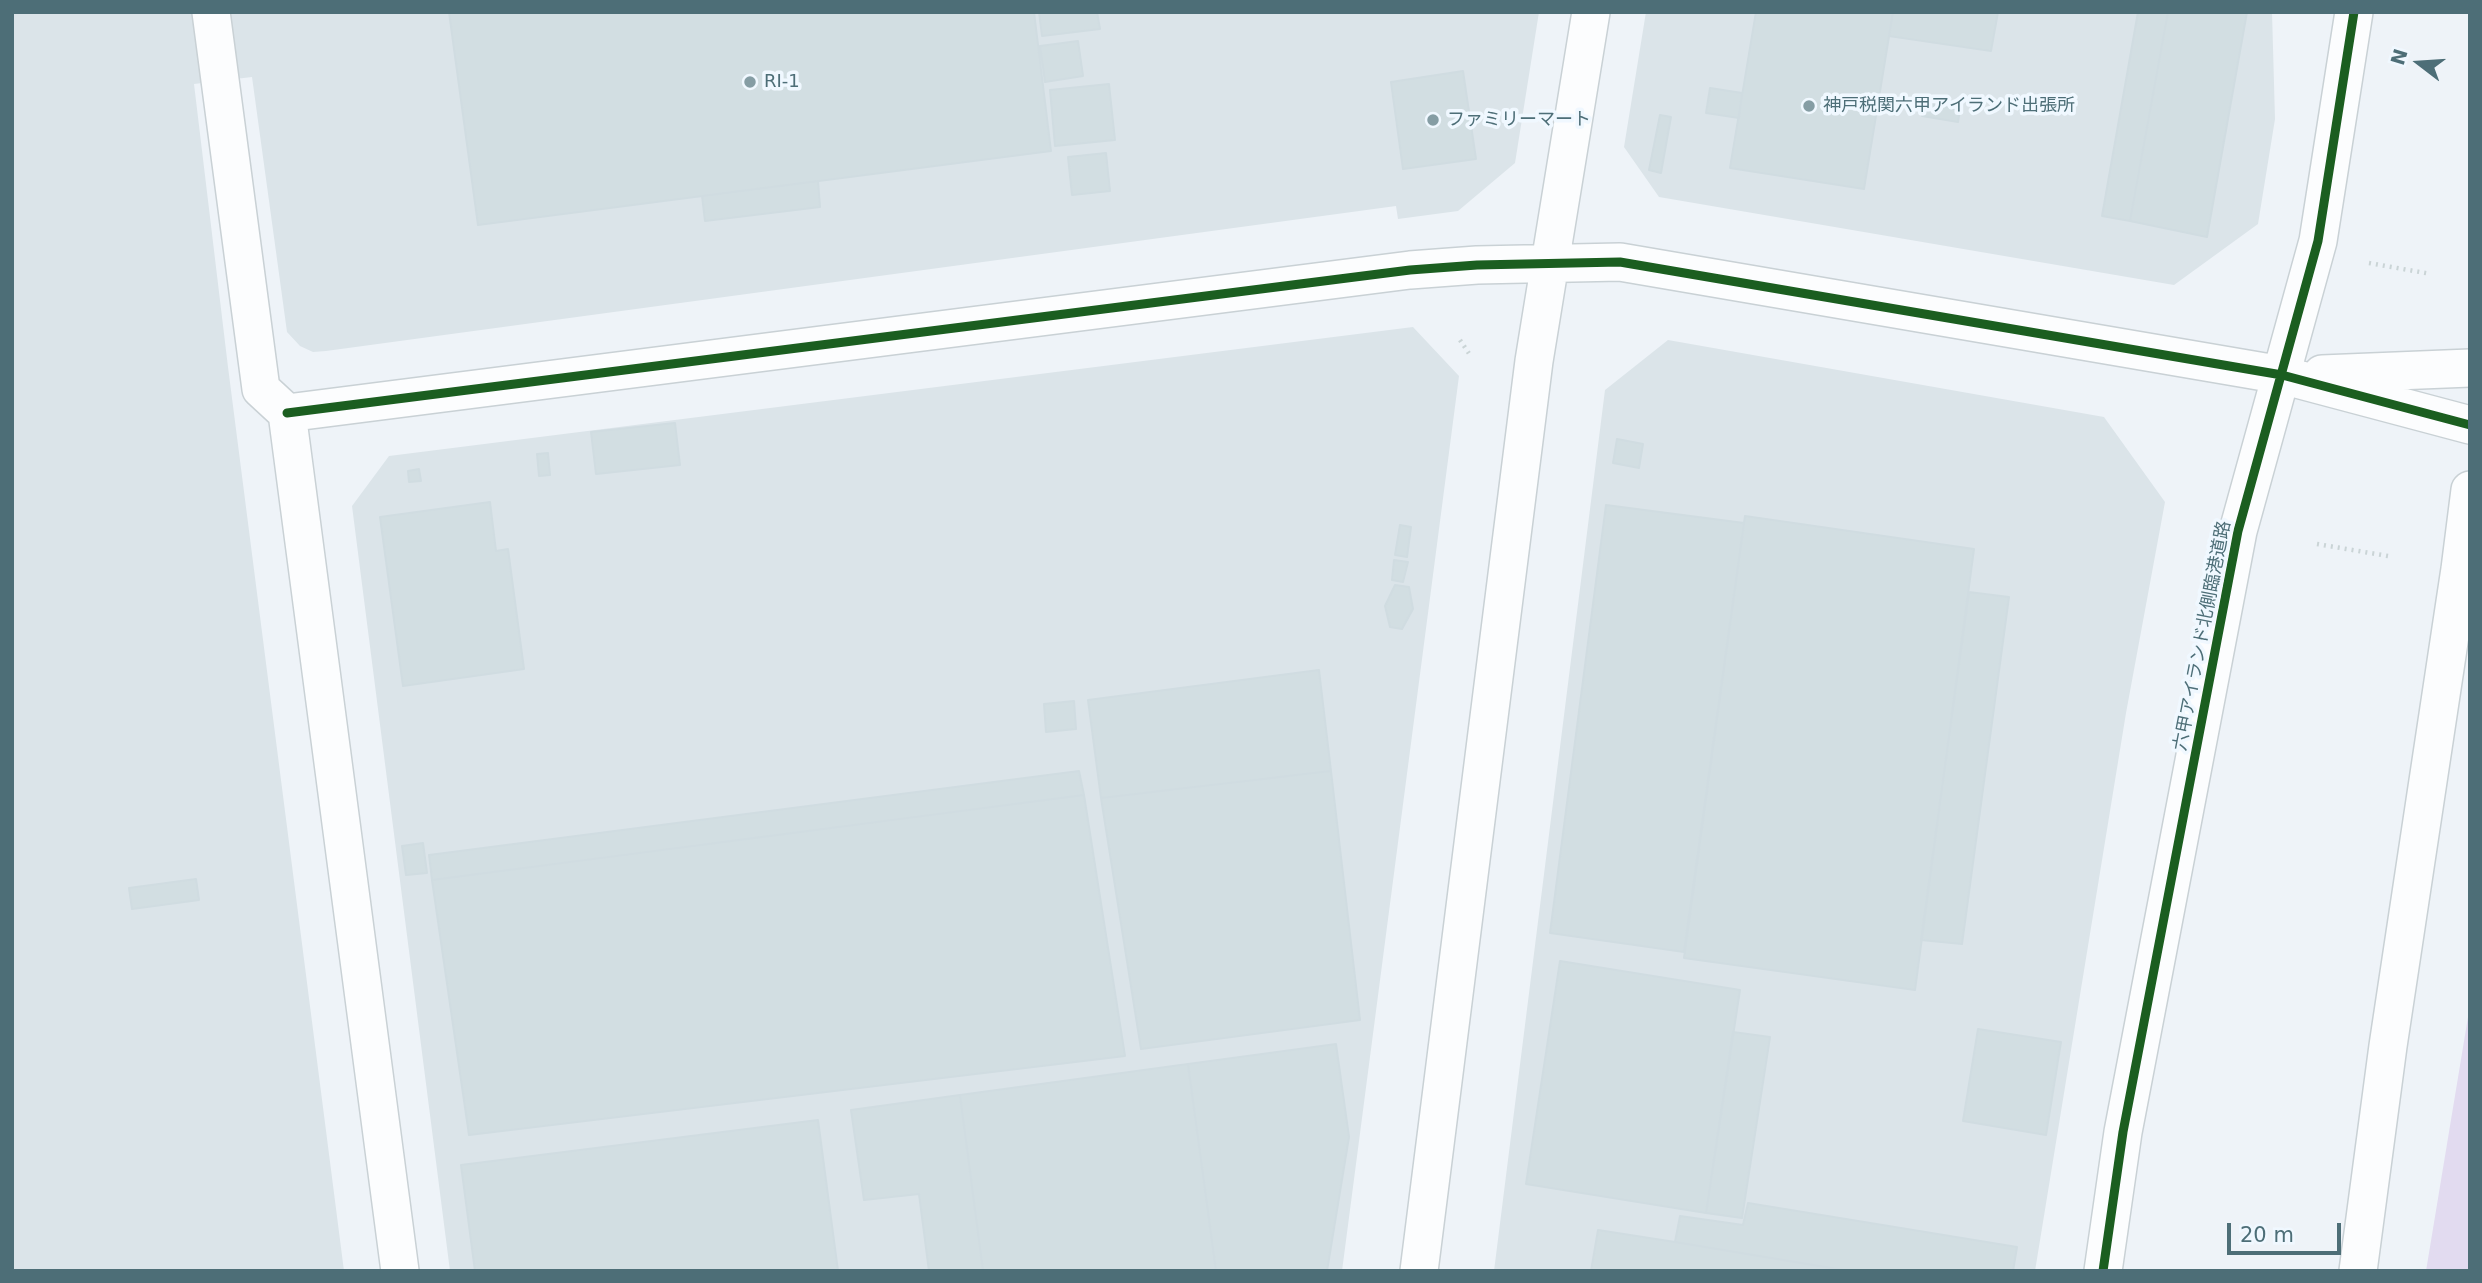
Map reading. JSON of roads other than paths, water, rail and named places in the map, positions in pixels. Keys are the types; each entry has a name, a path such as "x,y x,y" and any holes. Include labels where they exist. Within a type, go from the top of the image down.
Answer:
{"street":[{"path":"211,12 261,389 287,412 400,1271"},
{"path":"1419,1271 1534,361 1591,12"},
{"name":"六甲アイランド北側臨港道路","path":"2104,1271 2123,1132 2238,531 2318,242 2352,15"},
{"path":"287,412 1410,270 1477,265 1620,262 2282,375 2470,425"},
{"path":"2282,375 2470,368"},
{"path":"2358,1271 2386,1059 2470,491"}],"place":[{"name":"RI-1","path":"750,82"},
{"name":"神戸税関六甲アイランド出張所","path":"1809,106"},
{"name":"ファミリーマート","path":"1433,120"}]}
